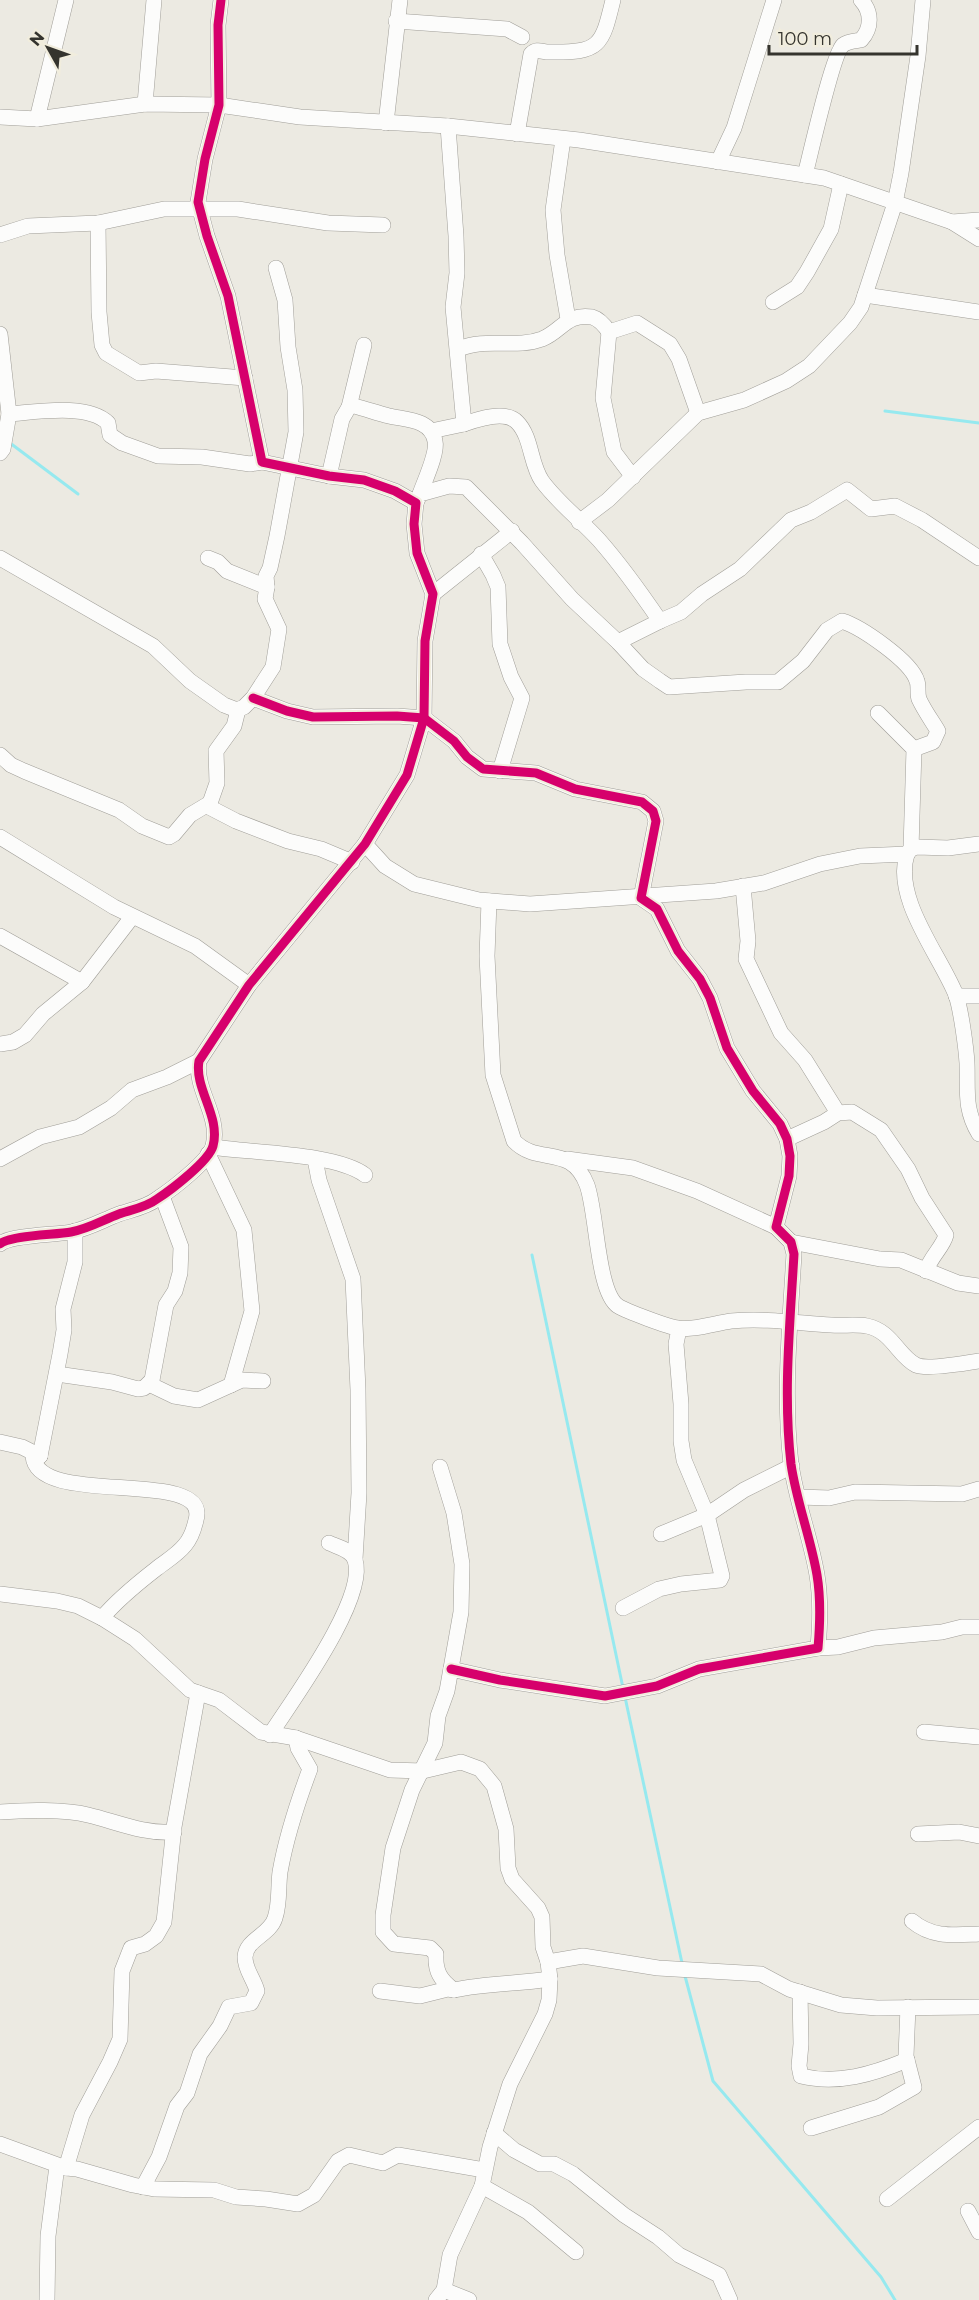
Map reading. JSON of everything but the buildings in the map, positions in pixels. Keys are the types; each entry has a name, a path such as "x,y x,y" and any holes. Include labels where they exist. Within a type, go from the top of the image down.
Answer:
{"street":[{"path":"37,119 66,0"},
{"path":"145,104 154,0"},
{"path":"221,0 218,25 219,105 204,159 198,202 228,296 262,462"},
{"path":"386,123 400,0"},
{"path":"517,134 531,54 538,50 579,50 598,44 605,32 613,0"},
{"path":"718,162 734,128 774,0"},
{"path":"804,175 840,48 848,42 861,40 870,25 867,7 861,0"},
{"path":"579,522 608,500 698,413 744,400 786,381 808,366 850,323 861,307 895,203 918,56 923,0"},
{"path":"396,21 507,29 522,38"},
{"path":"0,117 37,119 145,104 219,105 300,117 448,126 563,139 824,178 952,222 979,239"},
{"path":"448,126 457,245 457,273 453,307 459,349 464,424"},
{"path":"563,139 553,210 557,255 568,319"},
{"path":"773,302 797,287 807,272 831,229 841,184"},
{"path":"0,236 28,226 98,223 164,209 201,211 238,209 328,223 383,225"},
{"path":"952,222 979,219"},
{"path":"98,223 99,312 102,345 106,353 139,373 156,371 245,378"},
{"path":"0,755 11,765 119,810 142,826 169,837 190,814 210,803 217,783 216,751 234,726 238,710 253,698 273,667 279,629 265,599 266,576 270,568 296,432 295,390 288,347 285,300 276,268"},
{"path":"865,295 979,312"},
{"path":"459,349 467,345 482,343 526,343 543,338 557,330 568,319 593,318 603,324 609,332 603,398 614,452 633,477"},
{"path":"609,332 637,323 666,340 679,359 698,413"},
{"path":"0,334 9,414 3,445"},
{"path":"329,476 342,419 349,407 364,345"},
{"path":"0,1159 40,1137 79,1127 111,1108 132,1090 167,1077 199,1060 249,985 352,862 407,775 424,718 425,640 433,594 417,553 414,524 418,499 435,448 435,440 431,432 421,423 411,419 389,416 354,406 349,407"},
{"path":"9,414 66,411 100,415 108,423 110,435 122,443 158,456 202,457 250,464 262,462 329,476 364,480 418,499 450,486 466,487 512,531 572,600 618,642 643,669 669,687 778,682 803,661 827,630 842,621 849,623 868,633 899,659 917,679 919,698 938,731 933,742 914,749"},
{"path":"431,432 474,420 504,416 517,422 524,433 542,480 579,522 598,539 628,575 660,621"},
{"path":"618,642 681,612 702,594 740,568 791,520 811,512 847,490 871,509 895,506 922,520 979,558"},
{"path":"433,594 512,531"},
{"path":"481,554 498,587 500,644 511,677 522,698 500,771"},
{"path":"0,558 153,646 190,681 224,705 238,710"},
{"path":"208,558 218,562 226,571 267,587"},
{"path":"253,698 287,711 313,717 424,718 454,741 467,757 483,769 536,773 575,789 642,802 652,811 656,821 641,898"},
{"path":"878,713 914,749 909,852 904,869 911,903 922,931 956,996 967,1061 967,1104 973,1124 979,1134"},
{"path":"207,806 236,821 288,841 321,849 352,862"},
{"path":"0,837 132,917 195,946 249,985"},
{"path":"365,844 385,866 414,884 489,901 530,904 716,891 764,883 820,864 860,856 909,852 917,847 948,849 979,844"},
{"path":"743,886 748,941 746,959 781,1033 805,1060 838,1113"},
{"path":"641,898 657,909 678,951 700,979 710,998 727,1048 753,1091 780,1124 787,1139 790,1156 789,1176 776,1227"},
{"path":"489,901 487,956 492,1075 514,1141 521,1148 567,1159 633,1168 697,1191 776,1227 790,1242 794,1254 787,1369 792,1466 818,1577 820,1625 818,1648"},
{"path":"0,1044 13,1042 25,1035 43,1014 82,982 132,917"},
{"path":"0,936 82,982"},
{"path":"956,996 979,996"},
{"path":"0,1244 3,1241 20,1237 47,1236 75,1231 156,1201 194,1169 210,1150 214,1137 211,1112 199,1075 199,1060"},
{"path":"787,1139 838,1113 852,1112 881,1130 908,1169 922,1198 946,1236 930,1259 926,1271"},
{"path":"210,1150 315,1159 351,1166 365,1175"},
{"path":"210,1150 244,1230 252,1311 231,1385"},
{"path":"270,1735 320,1659 342,1619 357,1574 355,1558 359,1493 358,1390 352,1279 315,1159"},
{"path":"567,1159 575,1166 586,1184 609,1297 618,1306 679,1329 732,1321 774,1320 868,1326 885,1334 916,1365 927,1368 979,1361"},
{"path":"57,1374 112,1382 138,1389 149,1384 154,1372 166,1305 175,1291 180,1273 182,1247 162,1196"},
{"path":"40,1456 57,1374 63,1329 63,1309 75,1262 75,1231"},
{"path":"790,1242 880,1259 901,1260 958,1283 979,1286"},
{"path":"623,1608 659,1589 720,1580 722,1576 707,1515 684,1460 676,1344 679,1329"},
{"path":"149,1384 174,1396 198,1400 242,1380 263,1381"},
{"path":"0,1442 22,1447 40,1456"},
{"path":"40,1456 33,1456 34,1464 55,1479 83,1484 166,1491 186,1499 197,1509 198,1514 187,1543 176,1555 110,1608 102,1618"},
{"path":"661,1534 707,1515 744,1490 792,1466"},
{"path":"440,1467 454,1513 462,1564 461,1612 452,1669 438,1716 435,1743 412,1790 393,1848 383,1915 383,1932 394,1944 430,1948 436,1954 435,1967 442,1982 454,1990"},
{"path":"800,1497 829,1498 855,1492 962,1494 979,1488"},
{"path":"329,1543 349,1552 355,1558"},
{"path":"0,1594 57,1601 78,1606 102,1618 135,1638 190,1690 219,1700 261,1732 296,1738 390,1770 423,1771 461,1762 480,1770 494,1786 506,1829 508,1868 512,1879 538,1908 542,1917 543,1947 550,1979 549,2000 545,2014 510,2084 494,2133 482,2186 450,2256 440,2295 469,2300"},
{"path":"452,1669 500,1680 605,1696 657,1686 699,1669 818,1648 838,1647 874,1638 979,1627"},
{"path":"47,2300 48,2235 61,2167 82,2115 120,2039 122,1971 131,1948 145,1944 156,1936 164,1922 174,1832 198,1693"},
{"path":"924,1732 979,1737"},
{"path":"143,2187 159,2157 177,2106 187,2093 200,2054 220,2026 229,2007 251,2003 257,1991 255,1981 246,1966 245,1957 248,1948 269,1930 275,1918 285,1848 310,1769 298,1748 296,1738"},
{"path":"0,1812 22,1810 85,1814 137,1830 174,1832"},
{"path":"918,1834 959,1832 979,1836"},
{"path":"912,1921 926,1932 946,1935 979,1934"},
{"path":"548,1962 583,1956 658,1968 761,1974 789,1989 841,2005 877,2008 979,2007"},
{"path":"380,1991 420,1996 448,1989 550,1979"},
{"path":"800,1992 799,2066 801,2076 835,2081 881,2071 907,2060"},
{"path":"811,2128 879,2107 914,2087 907,2060 908,2007"},
{"path":"887,2199 979,2127"},
{"path":"494,2133 514,2150 540,2164 554,2164 573,2174 679,2255 719,2275 729,2300"},
{"path":"0,2144 61,2167 77,2169 143,2187 214,2190 236,2197 298,2204 314,2195 338,2161 349,2155 383,2163 398,2155 484,2170"},
{"path":"482,2186 528,2212 576,2252"},
{"path":"968,2211 979,2232"}],"waterway":[{"path":"885,411 979,423"},
{"path":"10,443 78,494"},
{"path":"532,1255 623,1688"},
{"path":"625,1697 682,1963"},
{"path":"685,1976 713,2081 881,2277 895,2300"}],"cycle path":[{"path":"0,1244 23,1237 77,1231 144,1206 171,1189 205,1159 213,1146 214,1135 211,1113 200,1082 199,1061 249,985 365,844 407,775 424,718 425,641 433,594 417,553 414,524 416,503 395,491 364,480 329,476 262,462 228,296 198,202 205,159 219,105 218,25 221,0"},
{"path":"253,698 287,711 313,717 424,718 454,741 467,757 483,769 536,773 575,789 642,802 653,811 656,821 641,898 657,909 678,951 700,979 710,998 727,1048 753,1091 780,1124 787,1139 790,1156 789,1176 776,1227 791,1242 794,1254 788,1359 789,1438 793,1478 818,1584 820,1612 818,1648 699,1669 657,1686 605,1696 500,1680 451,1669"}]}
